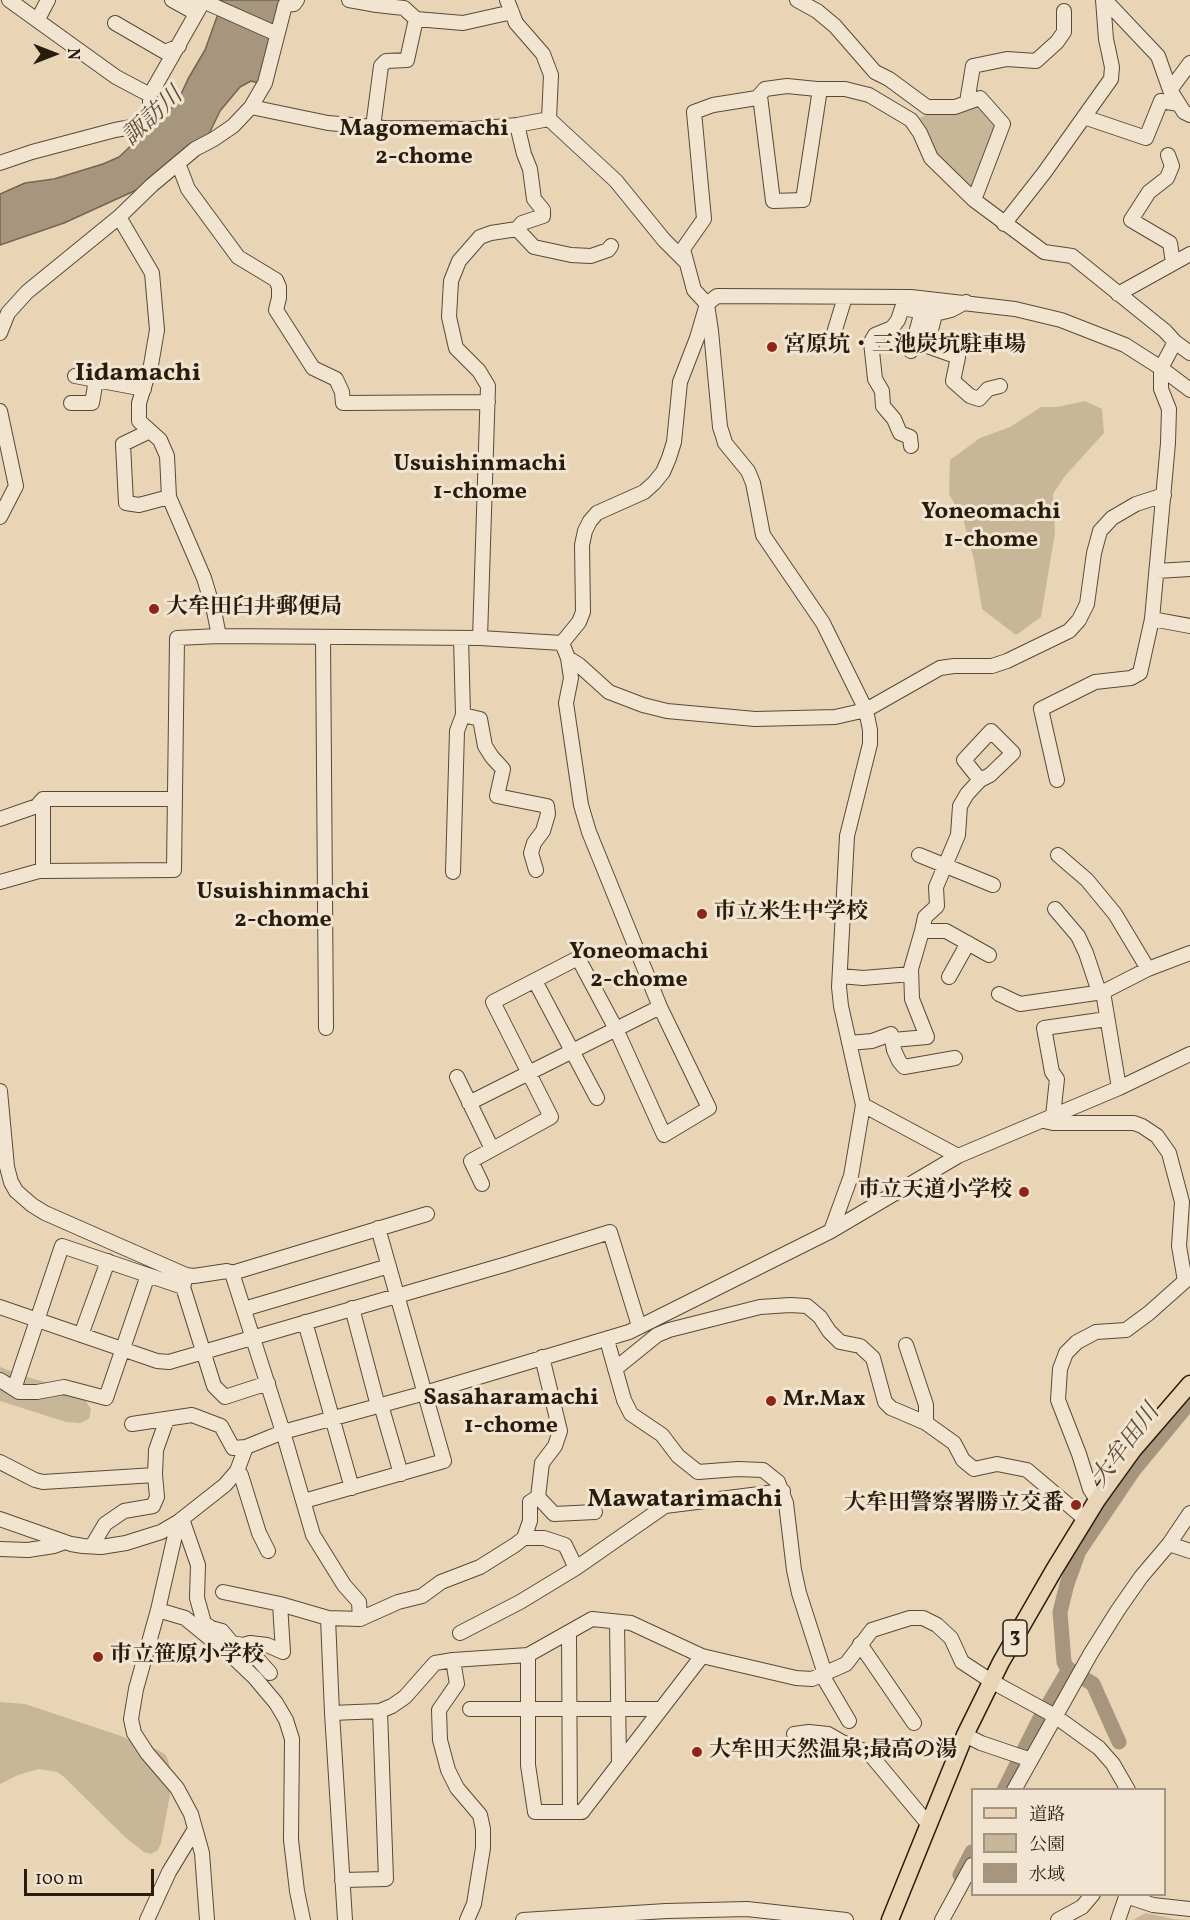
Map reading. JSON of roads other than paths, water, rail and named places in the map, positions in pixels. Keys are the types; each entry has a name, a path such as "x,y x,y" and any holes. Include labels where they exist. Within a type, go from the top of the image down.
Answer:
{"main road":[{"name":"3","path":"890,1920 965,1735 991,1681 1097,1500 1133,1450 1190,1384"}],"street":[{"path":"9,0 116,77 150,95"},
{"path":"38,19 48,0"},
{"path":"172,0 190,10 202,1"},
{"path":"349,0 404,8 416,19 463,23 510,6 516,23 543,54 551,75 549,119 616,181 664,240 685,261"},
{"path":"797,0 817,11 835,26 874,72 889,79 927,107 955,107 980,98 1003,124 974,200"},
{"path":"1104,0 1158,56 1170,90 1184,112 1190,115"},
{"path":"1004,224 1044,173 1111,79 1112,67 1106,39 1104,0"},
{"path":"202,1 275,34"},
{"path":"0,163 32,152 143,125 150,116 150,95 202,1"},
{"path":"265,83 275,34 285,5 296,2"},
{"path":"0,333 8,312 27,292 119,217 178,163 195,149 233,126 251,107 276,64 296,2"},
{"path":"967,102 973,66 1007,58 1035,61 1057,42 1064,32 1064,11"},
{"path":"373,127 381,66 386,61 407,60 416,19"},
{"path":"115,23 165,52 179,46"},
{"path":"1170,90 1190,63"},
{"path":"831,1232 851,1176 862,1105 841,1006 840,976 847,836 870,744 870,730 866,710 823,623 763,535 753,483 748,471 725,443 723,436 707,304 694,290 683,249 704,219 694,112 713,105 757,98 765,89 787,86 845,89 869,95 911,120 920,133 930,158 974,200 1044,252 1072,256 1190,353"},
{"path":"760,96 773,201 804,200 820,89"},
{"path":"1084,117 1146,138 1161,101 1179,104"},
{"path":"251,107 328,123 373,127 472,129 517,125 549,119"},
{"path":"480,638 488,386 479,371 456,348 449,317 451,281 459,261 480,237 517,229 522,223 543,216 543,210 534,199 530,169 517,125"},
{"path":"1168,155 1172,166 1167,178 1149,192 1131,220 1170,243 1173,263"},
{"path":"178,163 188,189 238,257 276,280 279,287 276,310 313,368 336,379 342,392 343,403 488,402"},
{"path":"119,217 152,273 157,330 151,365 139,403 139,421 160,440 167,456 169,497 204,578 219,636"},
{"path":"517,229 534,247 571,255 591,256 608,250 611,246"},
{"path":"1118,294 1190,254"},
{"path":"562,643 579,622 583,612 582,545 585,531 597,513 644,492 663,472 674,442 680,382 707,304 717,296 844,300 911,297 1015,309 1061,320 1125,345 1190,390"},
{"path":"844,300 868,304"},
{"path":"834,333 844,300"},
{"path":"911,446 910,437 900,433 894,419 883,405 882,392 875,379 871,342 874,335 892,328 902,308 928,312 951,310 966,302"},
{"path":"911,351 928,312"},
{"path":"928,312 927,346 958,357 952,381 970,396 979,399 988,389 1000,386"},
{"path":"1057,780 1041,709 1095,682 1131,678 1140,673 1152,619 1164,495 1169,409 1161,390 1161,368 1175,342"},
{"path":"75,376 144,389"},
{"path":"71,403 92,403 96,380"},
{"path":"0,411 2,431 16,486 0,517"},
{"path":"150,431 123,444 126,503 139,505 169,497"},
{"path":"568,658 579,664 609,692 667,711 755,719 835,717 866,710 940,668 992,666 1007,662 1069,631 1079,620 1087,604 1094,553 1100,531 1112,518 1136,504 1164,495"},
{"path":"1157,571 1190,569"},
{"path":"1152,619 1190,626"},
{"path":"0,882 43,871 174,870 177,638 219,636 480,638 562,643"},
{"path":"323,638 326,1028"},
{"path":"453,872 457,730 463,715 461,638"},
{"path":"482,1184 471,1161 551,1117 494,1002 578,958 616,1029 664,1135 709,1108 660,1006 589,832 581,805 566,703 571,678 568,658 562,643"},
{"path":"463,715 480,718 485,746 503,769 497,796 547,806 548,814 543,831 534,843 531,853 536,870"},
{"path":"893,1040 927,1037 912,999 911,969 926,917 937,906 936,887 958,835 960,806 980,780"},
{"path":"0,819 37,806 43,799 175,799"},
{"path":"43,799 43,871"},
{"path":"919,855 993,885"},
{"path":"1058,855 1087,880 1115,914 1148,969"},
{"path":"1055,909 1078,936 1101,992 1119,1089"},
{"path":"922,931 946,930 989,955"},
{"path":"949,977 968,944"},
{"path":"999,994 1020,1004 1101,992 1148,969 1190,953"},
{"path":"840,976 863,978 911,974"},
{"path":"535,981 597,1098"},
{"path":"469,1103 660,1006"},
{"path":"1048,1118 1057,1079 1052,1071 1044,1028 1107,1019"},
{"path":"849,1043 872,1041 891,1035 894,1050 904,1067 955,1058"},
{"path":"132,1424 192,1415 221,1426 233,1448 246,1447 284,1432 607,1340 629,1332 831,1232 958,1156 1119,1089 1190,1054"},
{"path":"457,1077 492,1149"},
{"path":"0,1091 7,1167 16,1191 45,1213 184,1281 214,1386 225,1397 268,1383"},
{"path":"862,1105 958,1156"},
{"path":"1048,1118 1053,1123 1134,1123 1142,1126 1157,1136 1169,1153 1186,1206 1179,1246 1185,1281 1126,1330 1096,1332 1077,1342 1066,1353 1060,1369 1058,1400 1090,1489 1097,1500"},
{"path":"14,1389 62,1246 148,1275 184,1281 194,1276 227,1271 232,1273 427,1214"},
{"path":"304,1501 444,1461 378,1228"},
{"path":"0,1307 157,1361 169,1362 610,1232 639,1326"},
{"path":"81,1335 108,1261"},
{"path":"244,1309 389,1266"},
{"path":"232,1273 284,1432 313,1534 344,1585 359,1602 360,1619"},
{"path":"0,1380 19,1392 37,1392 64,1387 106,1398 148,1275"},
{"path":"615,1369 657,1335 669,1330 748,1309 790,1305 807,1306 820,1317 840,1342 860,1346 873,1358 885,1401 891,1407 926,1423 954,1443 963,1460 974,1469 997,1464 1027,1470 1085,1519"},
{"path":"352,1308 401,1474"},
{"path":"305,1322 352,1488"},
{"path":"607,1340 624,1400 631,1414 662,1435 678,1456 699,1472 763,1470 778,1482 786,1503 799,1593 823,1674 849,1721"},
{"path":"906,1345 926,1405 926,1423"},
{"path":"542,1357 560,1431 555,1446 542,1463 538,1497 554,1514 595,1512"},
{"path":"92,1546 105,1524 123,1510 153,1506 157,1497 156,1450 167,1419"},
{"path":"0,1519 65,1542 101,1547 126,1543 161,1532 225,1485 237,1471 246,1447"},
{"path":"0,1461 43,1482 155,1475"},
{"path":"237,1471 241,1475 258,1533 268,1551"},
{"path":"460,1633 520,1602 576,1568 665,1506 783,1491"},
{"path":"223,1592 280,1604 328,1618 360,1619 398,1602 422,1596 441,1582 480,1567 516,1545 524,1538 530,1521 530,1502 538,1497"},
{"path":"1015,1788 1024,1758 1080,1674 1101,1636 1140,1577 1169,1544 1190,1513"},
{"path":"180,1520 136,1689 131,1719 134,1733 147,1753 177,1788 191,1814 202,1853 207,1920"},
{"path":"180,1520 198,1565 197,1598 204,1623 222,1631 232,1643 267,1645 283,1652 280,1604"},
{"path":"524,1538 544,1538 565,1545 576,1568"},
{"path":"0,1549 28,1550 65,1542"},
{"path":"1169,1544 1190,1551"},
{"path":"158,1610 185,1618 234,1658 269,1695 286,1720 292,1739 291,1840 303,1920"},
{"path":"328,1618 345,1920"},
{"path":"332,1713 380,1710 392,1706 405,1697 435,1663 528,1655 592,1619 631,1623 702,1656 796,1678 812,1679 846,1664 872,1630 910,1618 923,1618 937,1625 951,1638 962,1662 991,1681 1053,1715 1099,1748 1113,1764 1127,1788"},
{"path":"617,1622 619,1764"},
{"path":"569,1632 570,1812"},
{"path":"860,1644 914,1723"},
{"path":"243,1645 270,1673"},
{"path":"528,1655 528,1765 536,1812 582,1812 702,1656"},
{"path":"453,1660 457,1684 439,1710 440,1740 452,1779 480,1815 483,1829 483,1848 474,1904 466,1920"},
{"path":"470,1709 660,1709"},
{"path":"342,1880 386,1879 380,1710"},
{"path":"794,1734 809,1732 828,1734 869,1753 929,1825"},
{"path":"965,1735 1024,1758"},
{"path":"147,1920 169,1872 195,1828"},
{"path":"942,1920 967,1875"},
{"path":"1058,1920 1082,1907 1091,1896"},
{"path":"1118,1920 1127,1896"},
{"path":"1130,1896 1153,1905 1190,1909"},
{"path":"523,1920 666,1911 747,1909 846,1920"}],"water":[{"name":"諏訪川","path":"217,0 282,0 258,83 251,81 240,87 220,111 208,136 143,187 64,223 0,245 0,194 25,183 54,179 119,157 137,140 155,115 177,103 205,50 218,14"}],"waterway":[{"name":"大牟田川","path":"1119,1742 1093,1684 1067,1668 1064,1662 1060,1612 1079,1551 1133,1471 1190,1402"},
{"path":"1005,1788 1038,1722 1069,1669"},
{"path":"960,1875 971,1854"}],"place":[{"name":"宮原坑・三池炭坑駐車場","path":"772,347"},
{"name":"大牟田臼井郵便局","path":"154,609"},
{"name":"市立米生中学校","path":"702,914"},
{"name":"市立天道小学校","path":"1024,1192"},
{"name":"Mr.Max","path":"771,1401"},
{"name":"大牟田警察署勝立交番","path":"1076,1505"},
{"name":"市立笹原小学校","path":"98,1657"},
{"name":"大牟田天然温泉;最高の湯","path":"697,1752"}],"district":[{"name":"Magomemachi 2-chome","path":"424,145"},
{"name":"Iidamachi","path":"138,375"},
{"name":"Usuishinmachi 1-chome","path":"480,480"},
{"name":"Yoneomachi 1-chome","path":"991,528"},
{"name":"Usuishinmachi 2-chome","path":"283,908"},
{"name":"Yoneomachi 2-chome","path":"639,968"},
{"name":"Sasaharamachi 1-chome","path":"511,1414"},
{"name":"Mawatarimachi","path":"685,1501"}]}
